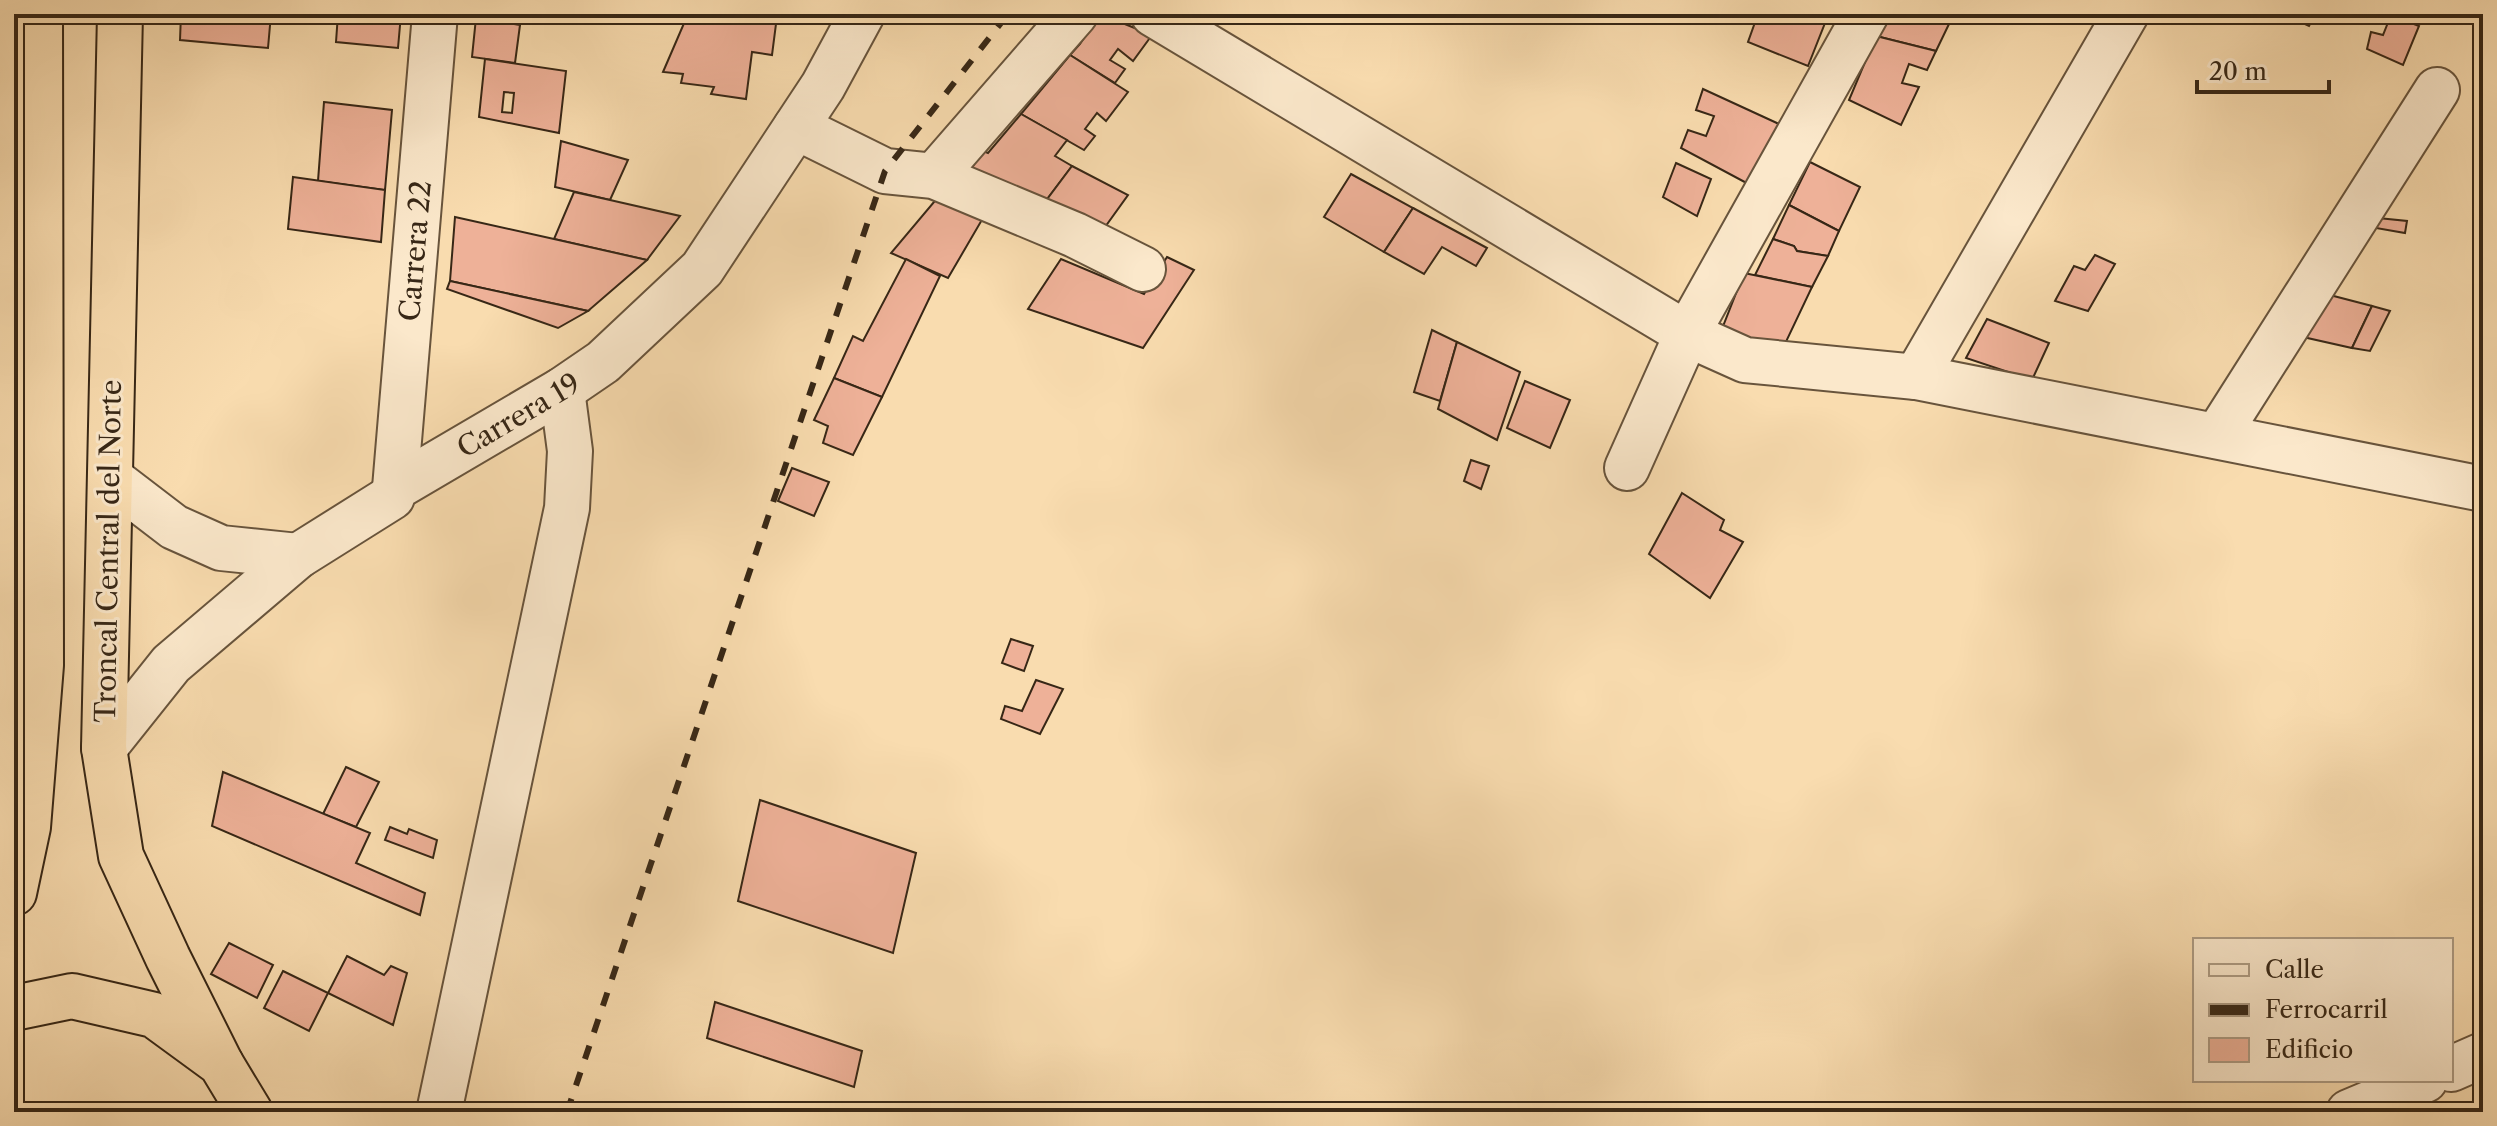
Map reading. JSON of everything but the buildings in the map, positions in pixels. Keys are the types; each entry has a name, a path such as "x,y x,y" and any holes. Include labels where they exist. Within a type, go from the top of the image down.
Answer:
{"highway":[{"path":"14,893 28,827 41,665 27,171 40,14"},
{"name":"Troncal Central del Norte","path":"120,14 104,748 121,856 221,1064 250,1112"},
{"path":"14,1008 72,996 154,1015 221,1064"}],"street":[{"name":"Carrera 22","path":"395,488 435,14"},
{"name":"Carrera 19","path":"104,748 171,664 298,556 392,497 395,488 562,390 603,362 702,269 823,86 862,14"},
{"path":"934,176 1075,14"},
{"path":"1153,14 1687,334 1745,360 1916,377 2483,489"},
{"path":"1627,468 1687,334 1866,14"},
{"path":"1916,377 2126,14"},
{"path":"2217,436 2437,90"},
{"path":"796,127 885,171 934,176 1075,235 1143,269"},
{"path":"439,1112 567,508 570,451 562,390"},
{"path":"110,478 174,527 221,548 298,556"},
{"path":"2453,1068 2483,1055"},
{"path":"2349,1112 2420,1082"}],"railway":[{"path":"567,1112 885,171 1008,14"}]}
